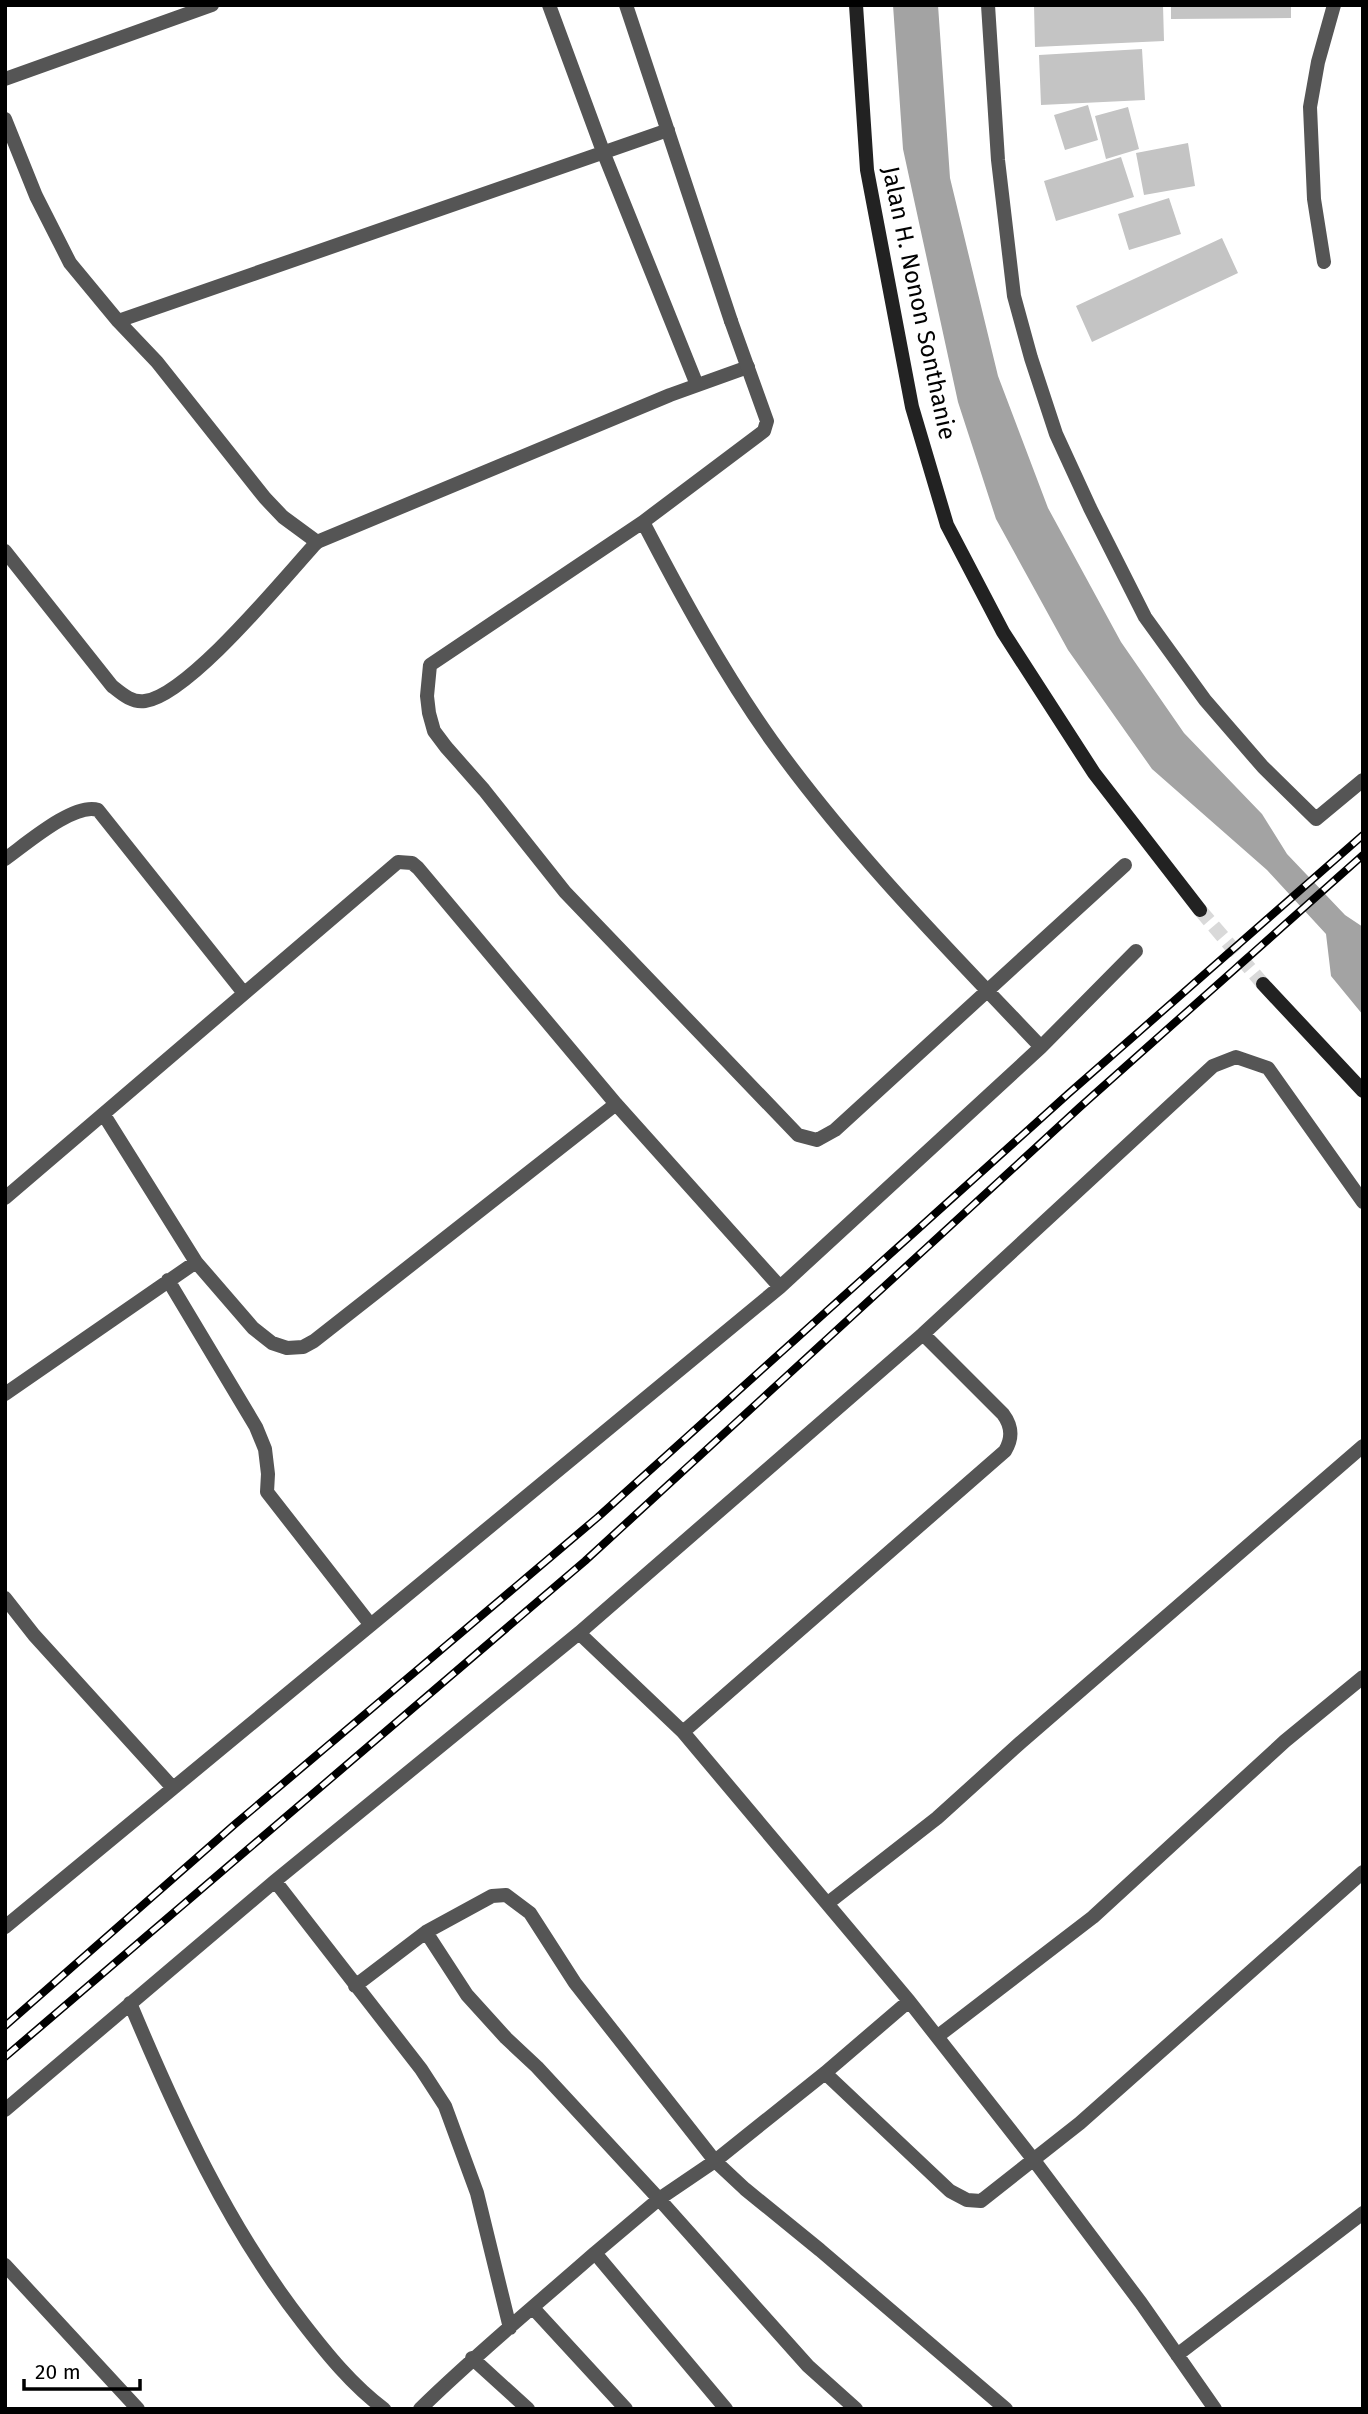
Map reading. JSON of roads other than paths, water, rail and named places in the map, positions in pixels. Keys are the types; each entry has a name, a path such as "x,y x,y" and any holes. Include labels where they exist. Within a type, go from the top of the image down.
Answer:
{"street":[{"path":"5,79 212,5"},
{"path":"549,5 604,154 697,385"},
{"path":"626,5 767,421 764,431 643,522 430,665 427,696 434,731 565,892 798,1135 817,1140 827,1136 1125,865"},
{"name":"Jalan H. Nonon Sonthanie","path":"856,5 867,170 912,407 947,525 1003,632 1087,763 1200,909"},
{"path":"988,5 999,160 1014,296 1056,434 1096,521 1145,617 1205,700 1263,767 1316,819 1363,780"},
{"path":"1324,262 1314,199 1310,107 1318,62 1334,5"},
{"path":"5,119 36,196 64,252 77,271 118,321 157,362 265,498 283,517 317,542"},
{"path":"118,321 668,130"},
{"path":"5,551 113,686 135,701 146,701 161,696 217,652 317,542 697,385 748,367"},
{"path":"643,522 694,619 772,740 845,835 1041,1047"},
{"path":"5,859 65,817 86,808 98,810 243,992"},
{"path":"5,1198 397,862 412,863 616,1104 780,1287"},
{"path":"5,1927 780,1287 1041,1047 1136,951"},
{"path":"1263,984 1363,1091"},
{"path":"5,2110 275,1881 579,1633 923,1334 1213,1066 1236,1057 1268,1068 1363,1202"},
{"path":"104,1115 196,1262 253,1328 272,1343 287,1348 303,1347 314,1341 616,1104"},
{"path":"5,1394 196,1262"},
{"path":"168,1280 256,1427 265,1449 267,1492 370,1624"},
{"path":"683,1732 1010,1444 1011,1429 1003,1414 923,1334"},
{"path":"828,1903 937,1818 1020,1742 1363,1446"},
{"path":"5,1598 34,1635 173,1788"},
{"path":"579,1633 683,1732 938,2036 1033,2159 1215,2409"},
{"path":"938,2036 1093,1917 1285,1741 1363,1676"},
{"path":"825,2073 950,2191 967,2200 982,2201 1080,2123 1362,1875"},
{"path":"275,1881 421,2070 445,2106 477,2193 510,2328"},
{"path":"355,1986 426,1932 492,1896 506,1895 530,1913 582,1992 715,2161 1006,2409"},
{"path":"426,1932 467,1995 659,2199 808,2366 856,2409"},
{"path":"420,2409 472,2358 659,2199 715,2161 909,2001"},
{"path":"130,2003 169,2098 246,2242 288,2304 330,2358 369,2398 384,2409"},
{"path":"1177,2354 1363,2213"},
{"path":"595,2253 726,2409"},
{"path":"5,2265 138,2409"},
{"path":"533,2308 626,2409"},
{"path":"472,2358 528,2409"}],"tunnel":[{"path":"1200,910 1263,984"}],"railway":[{"path":"5,2026 234,1825 598,1517 1068,1094 1363,835"},
{"path":"5,2057 585,1561 1080,1107 1363,855"}]}
